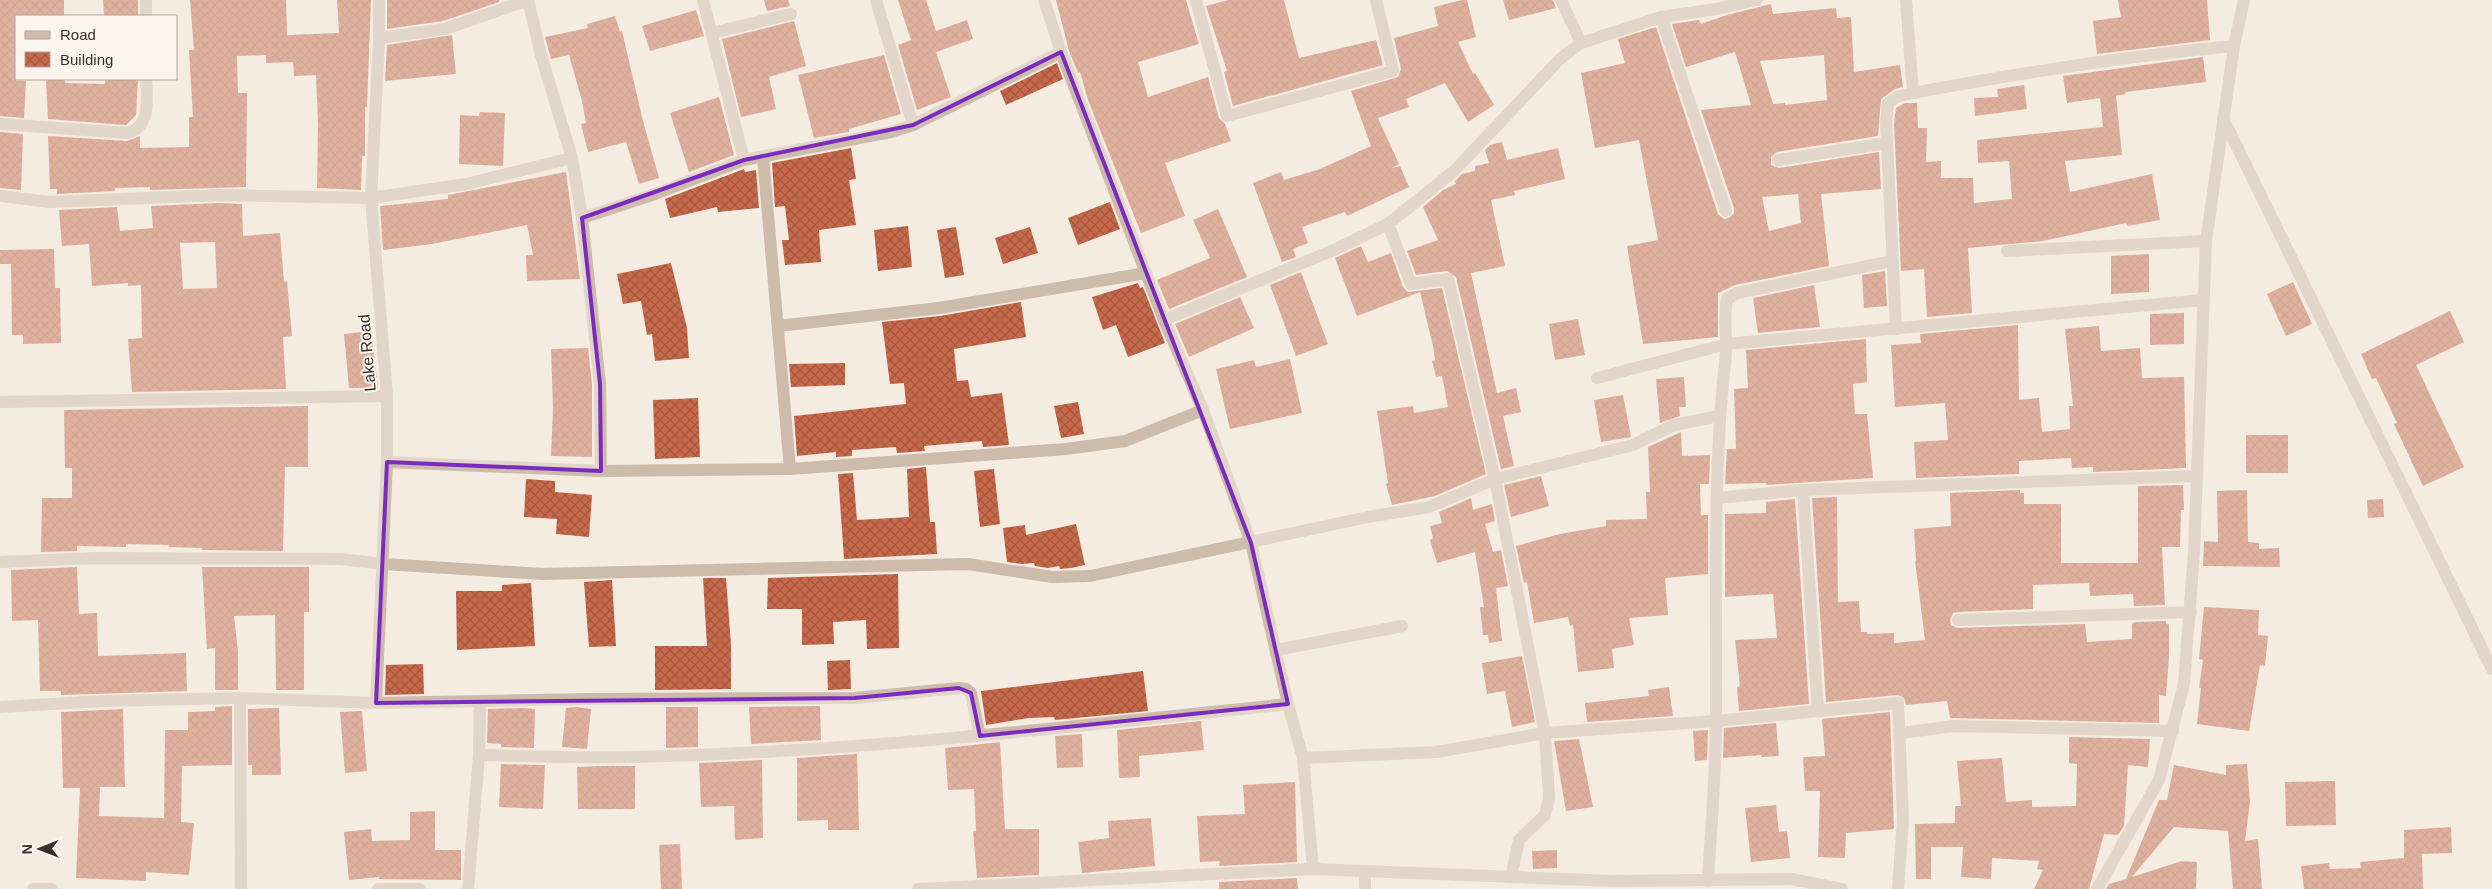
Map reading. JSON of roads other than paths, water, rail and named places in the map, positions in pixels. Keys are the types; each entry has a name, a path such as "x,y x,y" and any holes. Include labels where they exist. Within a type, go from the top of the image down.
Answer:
{"street":[{"path":"146,0 146,15"},
{"name":"Lake Road","path":"376,703 384,564 387,462 387,396 371,198 379,38 378,0"},
{"path":"379,38 445,29 528,0 541,55 572,158 582,218 600,384 602,471"},
{"path":"704,0 744,160"},
{"path":"876,0 913,125"},
{"path":"1044,0 1061,52 1164,320 1203,410 1251,543 1288,704 1303,758 1314,869"},
{"path":"1196,0 1227,116 1393,71 1376,0"},
{"path":"1561,0 1581,43"},
{"path":"1164,320 1336,249 1388,224 1454,171 1560,59 1581,43 1661,17 1715,5 1757,0"},
{"path":"1906,0 1913,93"},
{"path":"2096,889 2159,780 2174,731 2184,684 2191,612 2206,241 2234,46 2244,0"},
{"path":"712,33 792,14"},
{"path":"1661,17 1726,212"},
{"path":"1896,329 1887,143 1888,103 1899,96 2054,67 2234,46"},
{"path":"582,218 744,160 891,132 913,125 1061,52"},
{"path":"0,124 128,133 138,130 145,120 146,80"},
{"path":"2223,118 2492,669"},
{"path":"1778,160 1887,143"},
{"path":"763,157 790,469"},
{"path":"0,196 50,202 219,195 371,198 466,184 572,158"},
{"path":"1388,224 1411,284 1448,280 1495,479 1545,733 1549,798 1545,815 1519,840 1511,877"},
{"path":"2006,251 2206,241"},
{"path":"1708,881 1716,721 1716,498 1720,416 1728,344 1727,299 1737,292 1892,261"},
{"path":"778,326 939,308 1146,273"},
{"path":"1597,378 1728,344 2204,300"},
{"path":"0,402 387,396"},
{"path":"387,462 602,471 790,469 1066,449 1125,441 1203,410"},
{"path":"0,562 96,558 330,559 542,574 968,564 1028,574 1071,577 1090,576 1368,517 1429,507 1495,479 1633,445 1674,426 1720,416"},
{"path":"1716,498 1802,490 2197,476"},
{"path":"1802,490 1818,711"},
{"path":"1958,620 2191,612"},
{"path":"1276,650 1402,626"},
{"path":"0,707 84,702 240,698 376,703 586,698 855,698 959,688 966,689 971,693 980,736"},
{"path":"240,698 242,889"},
{"path":"468,889 479,755 480,702"},
{"path":"1303,758 1436,752 1545,733 1716,721 1898,703 1901,734 1903,820 1898,889"},
{"path":"479,755 633,757 808,749 980,736 1288,704"},
{"path":"1901,734 1954,726 2174,731"},
{"path":"918,889 1111,884 1314,869 1511,877 1615,885 1791,879 1842,889"},
{"path":"1365,872 1365,889"},
{"path":"378,889 404,887 420,889"},
{"path":"33,889 52,889"}]}
